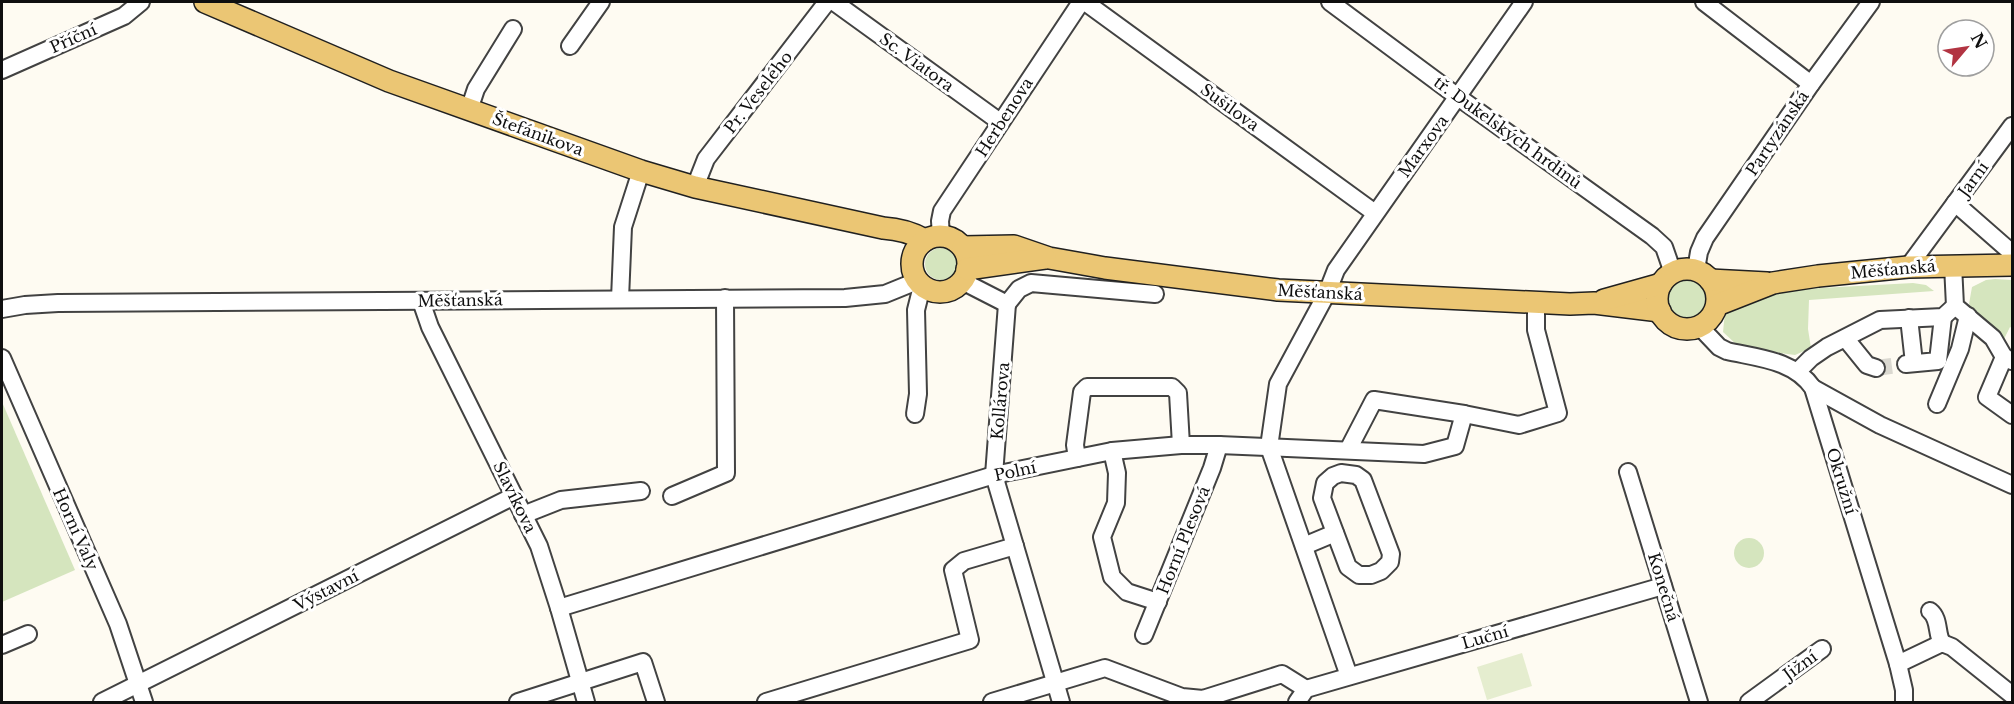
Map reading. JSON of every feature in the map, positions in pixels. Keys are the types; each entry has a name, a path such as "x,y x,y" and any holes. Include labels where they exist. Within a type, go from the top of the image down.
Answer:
{"main road":[{"name":"Štefánikova","path":"205,2 389,81 641,171 694,187 883,228 926,244"},
{"path":"949,237 963,248 966,254 965,275 950,290 936,292 920,284 913,273 926,244 949,237"},
{"name":"Měšťanská","path":"963,248 1014,246 1049,258 1168,277 1278,290 1594,303 1660,311"},
{"name":"Měšťanská","path":"965,275 1049,258"},
{"name":"Měšťanská","path":"1717,305 1773,283 1818,276 1908,267 2013,265"},
{"name":"Měšťanská","path":"1594,303 1667,278 1684,269 1703,275 1773,283"},
{"path":"1667,278 1658,293 1660,311 1673,326 1686,329 1700,327 1711,318 1717,305 1717,296 1703,275"}],"street":[{"name":"Příční","path":"2,70 124,16 141,2"},
{"path":"570,46 601,2"},
{"name":"Pr. Veselého","path":"694,187 706,159 827,2"},
{"name":"Sc. Viatora","path":"834,2 1000,122"},
{"name":"Herbenova","path":"926,244 940,221 942,211 1083,2"},
{"name":"Sušilova","path":"1083,2 1375,213"},
{"name":"tř. Dukelských hrdinů","path":"1330,2 1652,237 1664,247 1667,278"},
{"name":"Marxova","path":"1327,293 1336,270 1524,2"},
{"path":"1705,2 1811,84"},
{"name":"Partyzánská","path":"1703,275 1699,252 1706,238 1811,84 1871,2"},
{"path":"469,110 476,89 513,29"},
{"name":"Jarní","path":"1908,267 2013,126"},
{"path":"620,299 623,227 641,171"},
{"name":"Jarní","path":"1956,203 2013,253"},
{"path":"1936,404 1960,349 1955,313 1953,265"},
{"path":"965,275 1008,304 1019,289 1030,283 1155,294"},
{"path":"915,414 918,394 916,310 920,284"},
{"name":"Měšťanská","path":"2,309 38,303 867,296 885,294 920,284"},
{"path":"1327,293 1278,384 1269,447 1349,676"},
{"path":"672,496 726,473 725,298"},
{"name":"Slavíkova","path":"421,300 430,327 539,546 586,702"},
{"path":"1348,450 1374,400 1519,425 1558,413 1536,330 1536,302"},
{"name":"Kollárova","path":"1008,304 994,475 1055,683"},
{"path":"1909,318 1910,364 1938,361 1955,313"},
{"path":"1798,371 1827,347 1880,320 1955,313 1993,338 2008,359 1987,397 2013,415"},
{"name":"Okružní","path":"1700,327 1719,347 1726,351 1790,366 1798,371 1813,388 1898,664 1904,690 1904,702"},
{"path":"1846,339 1867,365 1876,368"},
{"name":"Horní Valy","path":"2,358 118,624 144,702"},
{"path":"1077,458 1075,445 1082,392 1087,387 1172,387 1178,393 1181,445"},
{"path":"1813,388 1880,425 2013,485"},
{"name":"Polní","path":"559,608 994,475 1112,451 1181,445 1219,444 1424,454 1455,446 1464,414"},
{"name":"Horní Plesová","path":"1144,636 1212,468 1219,444"},
{"path":"1112,451 1118,473 1116,503 1102,537 1112,577 1127,592 1158,602"},
{"name":"Konečná","path":"1628,472 1699,702"},
{"path":"1341,473 1356,475 1363,480 1392,554 1390,562 1382,571 1371,575 1359,574 1348,567 1335,533 1322,498 1325,483 1341,473"},
{"path":"523,515 561,500 641,491"},
{"name":"Výstavní","path":"102,702 514,496"},
{"path":"1304,546 1335,533"},
{"path":"766,702 970,640 953,570 964,561 1014,546"},
{"name":"Luční","path":"992,702 1105,668 1182,697 1203,699 1282,674 1302,696 1349,676 1663,586"},
{"path":"1930,611 1937,620 1937,635 1942,643 1952,647 2013,695"},
{"path":"2,645 28,634"},
{"path":"1898,664 1942,643"},
{"name":"Jižní","path":"1749,702 1822,649"},
{"path":"518,702 581,684 644,662 656,702"},
{"path":"1055,683 1061,702"}],"green space":[{"path":"941,248 952,253 957,264 952,275 941,280 930,275 925,264 930,253"},
{"path":"1687,278 1702,284 1708,299 1702,314 1687,320 1672,314 1666,299 1672,284"},
{"path":"1986,280 2012,280 2012,328 2010,327 2003,341 1972,310 1969,304 1972,287"},
{"path":"1913,283 1926,285 1934,291 1809,300 1808,329 1811,348 1795,355 1737,345 1723,332 1725,312 1784,290"},
{"path":"2,402 75,570 2,602"},
{"path":"1749,538 1760,542 1764,553 1760,564 1749,568 1738,564 1734,553 1738,542"},
{"path":"1522,653 1532,686 1487,700 1477,667"}],"tunnel":[{"path":"1876,368 1906,364"}]}
